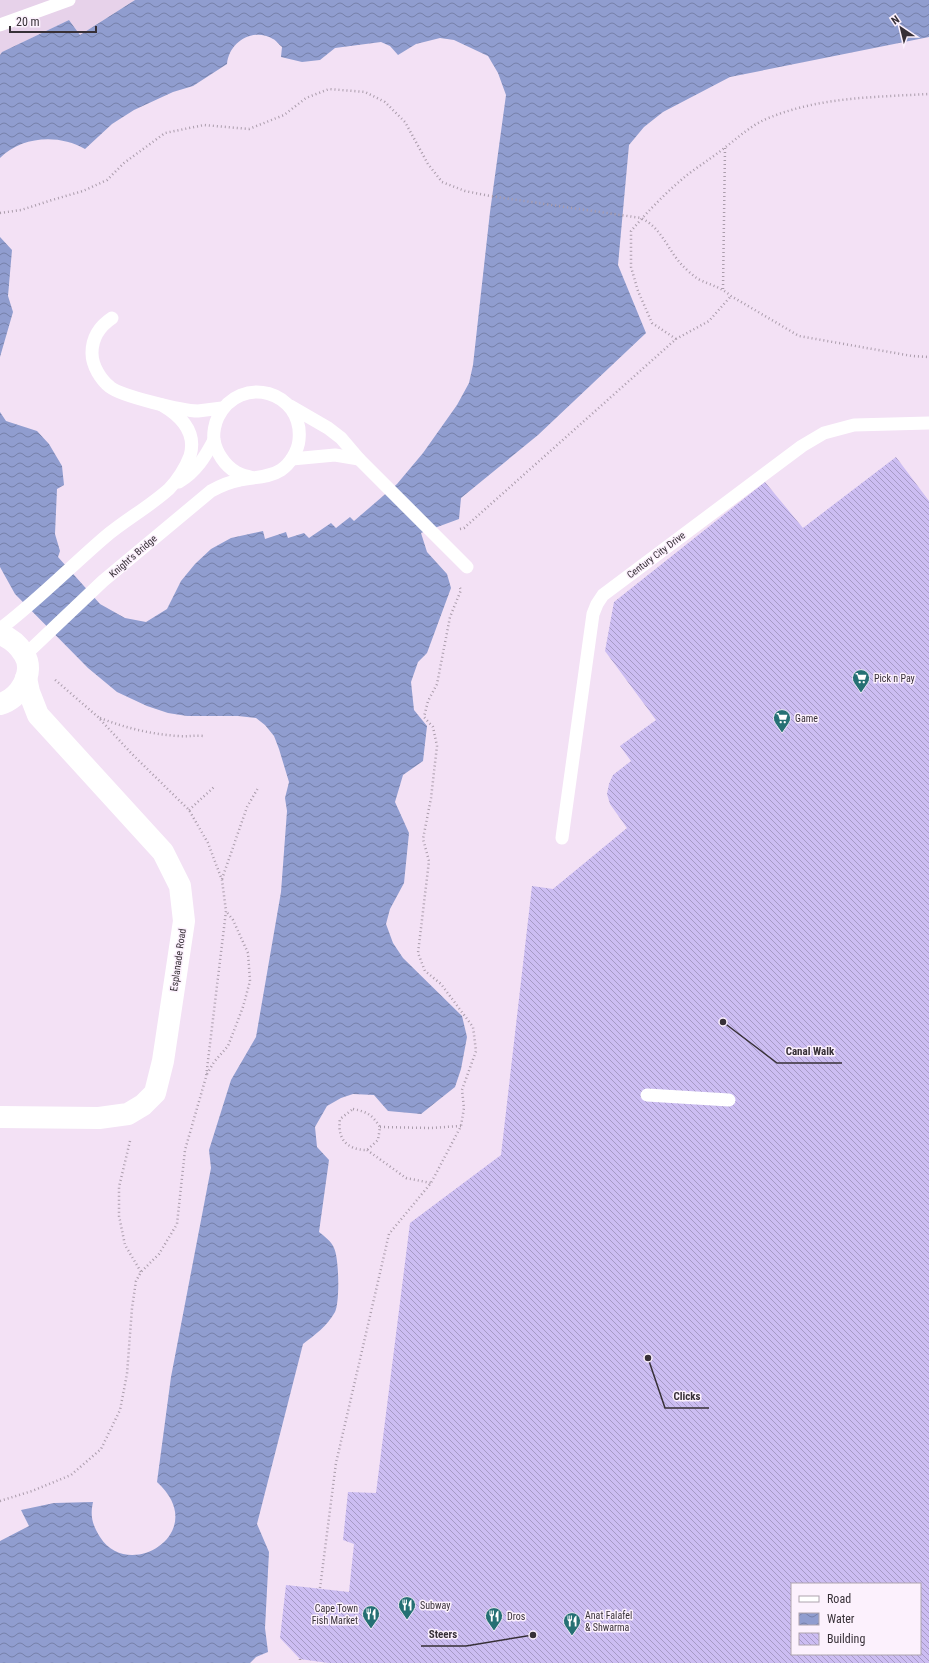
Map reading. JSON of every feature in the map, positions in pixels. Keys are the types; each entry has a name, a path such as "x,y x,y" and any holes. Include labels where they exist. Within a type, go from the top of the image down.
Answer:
{"street":[{"path":"0,634 12,640 25,655"},
{"name":"Esplanade Road","path":"0,1118 99,1118 128,1114 143,1105 155,1093 163,1061 184,921 180,886 163,852 38,715 29,692 26,678 28,666 25,655"},
{"path":"0,705 15,696 22,688 26,678"},
{"path":"0,705 38,715"}],"lane":[{"path":"0,25 69,0"},
{"path":"112,318 105,323 92,343 92,356 96,369 110,388 123,394 182,409 198,411 222,408"},
{"name":"Knight's Bridge","path":"25,655 103,581 211,491 226,484 268,476 281,470 292,459 298,446 300,431 296,417 288,405 276,396 262,392 247,392 233,398 222,408"},
{"path":"162,404 182,419 189,429 192,440 186,466 170,488"},
{"path":"288,405 328,428 341,438 467,567"},
{"path":"222,408 215,423 214,440 220,458 235,472 253,478"},
{"name":"Century City Drive","path":"562,838 593,614 603,595 802,446 824,433 854,425 929,423"},
{"path":"0,629 23,611 106,536 170,488 188,477 198,466 214,440"},
{"path":"292,459 335,455 359,458"},
{"path":"647,1095 729,1100"}],"path":[{"path":"0,213 21,210 77,193 106,180 124,163 165,133 204,125 249,129 284,115 306,98 329,89 365,92 384,102 405,122 428,164 442,182 465,191 490,196 642,218 652,224 662,235 676,258 698,278 723,289 731,296 799,336 929,358"},
{"path":"676,338 652,323 638,291 631,267 631,231 666,194 691,172 725,148 745,131 770,117 796,109 840,100 929,94"},
{"path":"723,289 725,148"},
{"path":"436,536 464,528 676,338 709,321 731,296"},
{"path":"320,1588 336,1463 389,1234 431,1183 461,1126 464,1108 462,1090 476,1051 473,1028 441,984 425,971 418,954 429,861 423,839 431,798 437,746 433,727 424,717 428,701 437,684 450,617 461,590 459,584"},
{"path":"98,717 143,732 185,737 196,735 203,736"},
{"path":"189,810 214,788"},
{"path":"222,880 247,806 258,788"},
{"path":"206,1076 214,1062 228,1046 243,1007 250,981 248,953 234,920 226,911"},
{"path":"367,1150 378,1140 380,1128 375,1120 366,1112 354,1109 340,1119 338,1130 345,1143 355,1150 367,1150 406,1178 431,1183"},
{"path":"128,1114 132,1133 118,1187 119,1216 125,1245 141,1272"},
{"path":"380,1128 431,1128 461,1126"}],"shaded area":[{"path":"0,0 135,0 80,35 69,20 2,52 0,55"}],"water":[{"path":"135,0 929,0 929,37 730,77 663,112 644,127 629,145 618,265 646,333 538,435 461,498 459,519 421,533 427,552 447,574 451,588 427,653 418,662 411,682 414,710 427,726 423,761 403,775 395,802 409,833 404,883 390,909 386,924 393,943 403,958 462,1016 467,1037 461,1069 455,1087 421,1114 388,1111 374,1095 353,1094 341,1098 327,1106 315,1127 317,1147 329,1160 319,1232 328,1239 336,1253 338,1270 338,1299 335,1312 325,1326 303,1344 257,1524 269,1552 265,1628 268,1652 256,1657 250,1663 0,1663 0,1541 29,1526 21,1510 54,1503 93,1502 92,1520 100,1537 113,1550 129,1555 145,1553 160,1546 171,1534 175,1518 172,1501 157,1482 171,1377 211,1168 209,1150 231,1080 256,1037 281,892 287,811 285,798 289,782 274,736 265,725 256,718 238,716 187,716 168,713 147,706 117,692 88,668 15,594 0,567 0,412 6,421 37,431 49,444 62,466 64,485 57,489 55,534 60,551 58,557 100,604 125,618 146,622 167,609 181,581 195,564 211,549 231,538 263,531 265,539 286,532 288,538 304,533 309,538 331,523 336,528 350,517 354,521 397,484 423,453 457,405 469,383 473,365 490,212 506,95 498,73 488,56 454,40 440,38 416,44 398,55 390,46 381,42 335,48 320,60 302,62 281,57 282,47 276,41 265,36 258,35 250,36 237,43 232,49 227,64 193,86 173,92 134,110 112,124 85,149 64,141 52,139 41,140 19,145 0,158 0,55 2,52 69,20 80,35"},
{"path":"0,237 12,250 8,296 13,312 0,357"}],"building":[{"path":"896,457 929,501 929,1663 328,1663 300,1659 280,1638 286,1585 349,1592 354,1544 343,1540 348,1492 376,1493 410,1223 501,1155 532,886 553,889 627,828 610,804 607,794 609,784 613,775 631,761 620,746 656,720 605,651 614,602 765,482 803,528"}],"place":[{"name":"Pick n Pay","path":"861,693"},
{"name":"Game","path":"782,733"},
{"name":"Canal Walk","path":"723,1022"},
{"name":"Clicks","path":"648,1358"},
{"name":"Subway","path":"407,1620"},
{"name":"Cape Town Fish Market","path":"371,1629"},
{"name":"Dros","path":"494,1631"},
{"name":"Steers","path":"533,1635"},
{"name":"Anat Falafel & Shwarma","path":"572,1636"}]}
